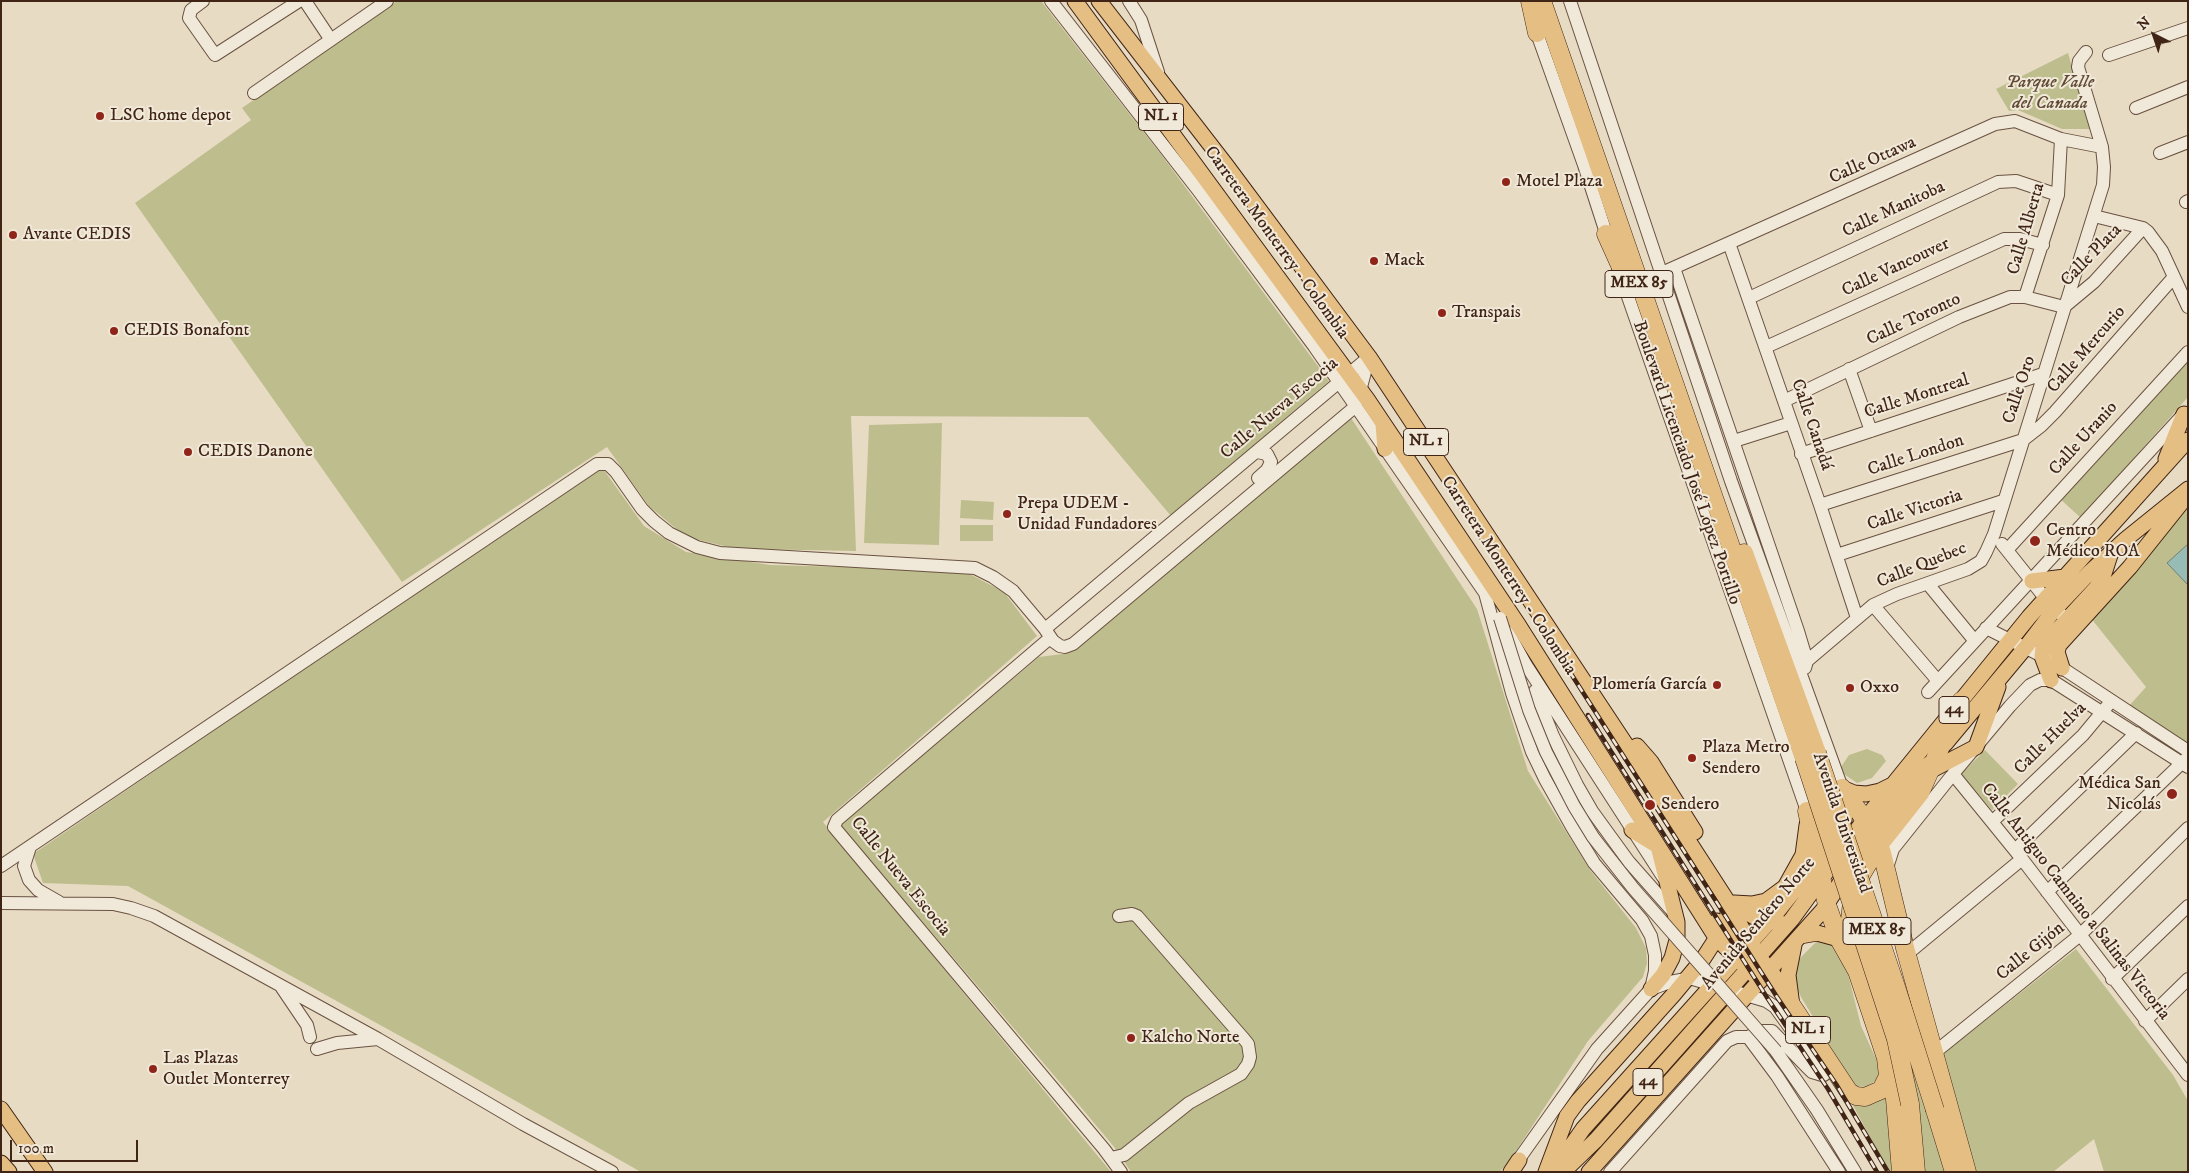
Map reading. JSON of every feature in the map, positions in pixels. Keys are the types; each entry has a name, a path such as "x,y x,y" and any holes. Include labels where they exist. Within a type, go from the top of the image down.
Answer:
{"highway":[{"path":"1528,1 1537,33"},
{"name":"Boulevard Licenciado José López Portillo","path":"1542,1 1656,335 1742,565"},
{"name":"Boulevard Licenciado José López Portillo","path":"1555,1 1742,565"},
{"path":"1606,234 1640,307 1656,335"},
{"name":"Avenida Universidad","path":"1742,565 1896,987 1954,1172"},
{"path":"1846,940 1854,893 1862,872 1872,832 1920,793 1924,775 1938,753 1961,701"},
{"name":"Avenida Universidad","path":"1810,755 1896,1039 1910,1104 1916,1172"},
{"path":"1842,788 1872,832 1887,872 1906,951 1967,1172"},
{"path":"1807,811 1826,905 1846,940 1889,1067 1895,1099 1901,1172"},
{"path":"1846,940 1864,925 1873,921 1880,922 1887,926 1906,951"},
{"name":"NL 1","path":"1764,976 1793,1007 1837,1081"},
{"path":"1837,1081 1852,1095 1865,1097 1876,1093 1887,1081 1889,1067"}],"main road":[{"name":"Carretera Monterrey - Colombia","path":"1075,1 1344,378 1361,390 1520,626 1658,846 1720,934"},
{"name":"Carretera Monterrey - Colombia","path":"1099,1 1161,79 1369,357 1595,697 1728,902 1744,951 1764,976"},
{"path":"2162,467 2186,411"},
{"path":"1383,422 1385,450"},
{"name":"Avenida Sendero Norte","path":"1938,753 2026,648 2065,577 2188,440"},
{"name":"Avenida Sendero Norte","path":"1589,1172 1826,905 1872,832 1897,779 2011,641 2050,603 2188,489"},
{"path":"2051,680 2042,656 2042,649 2050,637 2100,592 2158,534 2188,494"},
{"path":"2062,668 2057,652 2059,645 2100,592 2110,552 2134,498"},
{"path":"2032,580 2065,577"},
{"path":"1924,775 1976,747 2002,676"},
{"path":"1842,788 1859,794 1873,793 1886,788 1897,779"},
{"path":"1764,920 1837,837 1844,820 1846,799 1842,788"},
{"path":"1623,790 1641,807 1720,934 1744,951"},
{"path":"1535,1172 1554,1149 1709,983 1744,951 1789,884 1803,855 1806,841 1807,811"},
{"path":"1632,830 1658,846 1676,915 1677,940 1672,958 1664,975 1651,989"},
{"name":"Avenida Sendero Norte","path":"1563,1172 1596,1140 1730,989 1744,951 1792,919 1820,881 1872,832"},
{"path":"1728,902 1741,904 1759,903 1772,898 1789,884"},
{"path":"1728,902 1764,920 1782,922 1792,919"},
{"path":"1546,1172 1562,1126 1578,1102 1686,979 1720,934 1728,916 1728,902"},
{"path":"1793,1007 1788,974 1797,939 1817,933 1846,940"},
{"path":"1553,1172 1584,1129 1709,983"},
{"path":"1,1109 45,1172"},
{"path":"1598,1172 1605,1154"},
{"path":"1,1163 8,1172"}],"street":[{"path":"203,1 191,10 188,18 212,53 218,54 299,1"},
{"path":"304,1 330,40"},
{"path":"254,94 387,1"},
{"name":"NL 1","path":"1051,1 1344,378 1356,406 1485,593 1512,693 1532,752 1545,779 1594,863 1642,920 1651,936 1655,955 1655,971 1651,989"},
{"path":"1129,1 1141,20 1161,79"},
{"path":"1570,1 1668,270 1720,400 1757,507 1807,661 1802,676"},
{"path":"2109,55 2188,28"},
{"name":"Boulevard Licenciado José López Portillo","path":"1537,33 1807,811"},
{"name":"Calle Oro","path":"1994,534 2103,185 2102,147 2078,67 2078,61 2086,52"},
{"path":"2136,108 2188,87"},
{"name":"Calle Ottawa","path":"1668,270 1995,124 2015,121 2061,139 2102,147"},
{"name":"Calle Alberta","path":"2025,297 2058,195 2061,139"},
{"path":"2160,153 2188,142"},
{"name":"Calle Manitoba","path":"1749,298 1998,182 2016,181 2058,195"},
{"path":"2094,216 2143,228 2155,241 2188,307"},
{"name":"Calle Plata","path":"2064,307 2094,282 2143,228"},
{"name":"Calle Vancouver","path":"1766,347 1998,241 2020,239 2043,245"},
{"name":"Calle Canadá","path":"1729,243 1857,618"},
{"path":"1668,270 1706,404 1842,788 1843,803 1840,812 1834,816 1822,819 1807,811"},
{"name":"Calle Mercurio","path":"2022,440 2041,426 2055,412 2173,278"},
{"name":"Calle Toronto","path":"1784,401 1981,308 2010,298 2025,297 2064,307"},
{"name":"Calle Uranio","path":"2007,550 2188,352"},
{"name":"Calle Nueva Escocia","path":"1121,1172 834,827 837,820 1048,634 1256,452 1369,357"},
{"name":"Calle Nueva Escocia","path":"1356,406 1369,357"},
{"path":"1849,370 1872,431"},
{"name":"Calle Montreal","path":"1801,454 2043,374"},
{"path":"1706,404 1720,400"},
{"path":"1,866 597,464 608,464 638,503 668,533 697,546 720,553 975,568 993,577 1013,591 1056,644 1065,647 1073,644 1356,406"},
{"path":"1928,692 2186,411"},
{"path":"1734,441 1792,424"},
{"name":"Calle London","path":"1820,505 2022,440"},
{"path":"1242,503 1250,486 1270,466 1270,459 1267,454 1256,452"},
{"name":"Calle Victoria","path":"1837,555 2004,501"},
{"path":"1742,510 1757,507"},
{"path":"1994,534 2050,603 2067,620"},
{"name":"Calle Quebec","path":"1807,661 1873,605 1968,570 1986,552 1994,534"},
{"path":"1764,570 1782,584"},
{"path":"1928,584 1974,640"},
{"path":"1485,593 1526,665 1667,882"},
{"path":"1873,605 1938,681"},
{"path":"1500,618 1532,718 1546,752 1574,806 1594,837 1633,888 1776,1051 1817,1110 1855,1172"},
{"path":"1986,628 2062,668 2111,701 2186,759"},
{"path":"1791,648 1798,631"},
{"path":"1526,665 1553,736 1577,785 1629,862 1676,915"},
{"path":"1887,872 1888,860 1893,849 1976,747 2030,685 2040,680 2051,680 2136,733 2186,759"},
{"name":"Calle Huelva","path":"1993,821 2083,735 2111,701"},
{"path":"1906,951 2019,854 2136,733"},
{"path":"2047,892 2186,759"},
{"name":"Calle Antiguo Camnino a Salinas Victoria","path":"1953,774 2019,854 2145,1021 2185,1066"},
{"name":"Calle Gijón","path":"1934,1054 2080,935 2188,828"},
{"path":"30,847 24,866 29,880 38,890 61,903"},
{"path":"1,898 15,903"},
{"path":"1,903 114,904 142,912 279,984 378,1039 523,1124 612,1172"},
{"path":"2112,979 2188,906"},
{"path":"1111,1158 1124,1155 1189,1103 1240,1074 1248,1064 1250,1057 1248,1044 1244,1039 1137,916 1126,914 1119,916"},
{"path":"1513,1168 1597,1049 1651,989 1686,979 1709,983 1748,994 1776,1007 1837,1081"},
{"path":"2145,1021 2188,979"},
{"path":"279,984 307,1025 310,1037"},
{"path":"1610,1172 1727,1041 1730,1035 1732,1012 1730,989"},
{"path":"1727,1041 1736,1037 1748,1037 1760,1032 1775,1032 1812,1072 1837,1081"},
{"path":"1748,1037 1777,1076 1839,1172"},
{"path":"317,1049 337,1043 378,1039"}],"green space":[{"path":"397,1 1041,1 1163,157 1329,381 1171,516 1088,417 851,416 856,551 748,549 728,547 695,539 680,532 649,506 607,447 402,582 135,203 251,120 242,108"},
{"name":"Parque Valle del Canada","path":"2068,53 2090,129 2062,129 2018,110 2009,111 1996,89"},
{"path":"2188,358 2188,397 2081,518 2059,498"},
{"path":"1351,418 1477,609 1528,771 1590,870 1636,928 1646,948 1647,963 1643,977 1588,1041 1512,1157 1500,1172 1131,1172 1115,1148 1069,1093 840,825 1039,657 1062,654"},
{"path":"942,423 939,545 864,543 869,425"},
{"path":"601,466 644,526 686,552 770,565 962,570 1004,592 1037,636 823,822 1111,1172 641,1172 440,1058 128,886 43,883 33,854"},
{"path":"961,500 994,502 993,520 960,518"},
{"path":"2188,508 2188,745 2128,707 2146,687 2090,617"},
{"path":"960,525 993,525 993,541 960,541"},
{"path":"1867,749 1882,755 1886,761 1872,778 1857,783 1841,772 1841,767 1849,755"},
{"path":"1985,750 2018,784 1992,810 1958,770 1961,765 1966,769"},
{"path":"1829,939 1845,962 1861,1026 1878,1063 1878,1079 1866,1087 1853,1086 1801,997 1794,980 1798,961 1803,955 1818,940"},
{"path":"2076,949 2173,1075 2188,1101 2188,1172 2104,1172 2094,1139 2053,1172 1974,1172 1938,1058"},
{"path":"1905,1031 1948,1172 1924,1172 1919,1107"},
{"path":"1887,1093 1894,1141 1891,1172 1889,1172 1849,1098"}],"water":[{"path":"2188,544 2188,585 2167,563"}],"railway":[{"path":"1561,658 1777,997 1836,1084 1888,1172"},
{"path":"1588,715 1768,999 1828,1089 1877,1172"}],"place":[{"name":"LSC home depot","path":"100,116"},
{"name":"Motel Plaza","path":"1506,182"},
{"name":"Avante CEDIS","path":"13,235"},
{"name":"Mack","path":"1374,261"},
{"name":"Transpais","path":"1442,313"},
{"name":"CEDIS Bonafont","path":"114,331"},
{"name":"CEDIS Danone","path":"188,452"},
{"name":"Prepa UDEM - Unidad Fundadores","path":"1007,514"},
{"name":"Centro Médico ROA","path":"2035,541"},
{"name":"Plomería García","path":"1717,685"},
{"name":"Oxxo","path":"1850,688"},
{"name":"Plaza Metro Sendero","path":"1692,758"},
{"name":"Médica San Nicolás","path":"2172,794"},
{"name":"Sendero","path":"1650,805"},
{"name":"Kalcho Norte","path":"1131,1038"},
{"name":"Las Plazas Outlet Monterrey","path":"153,1069"}]}
